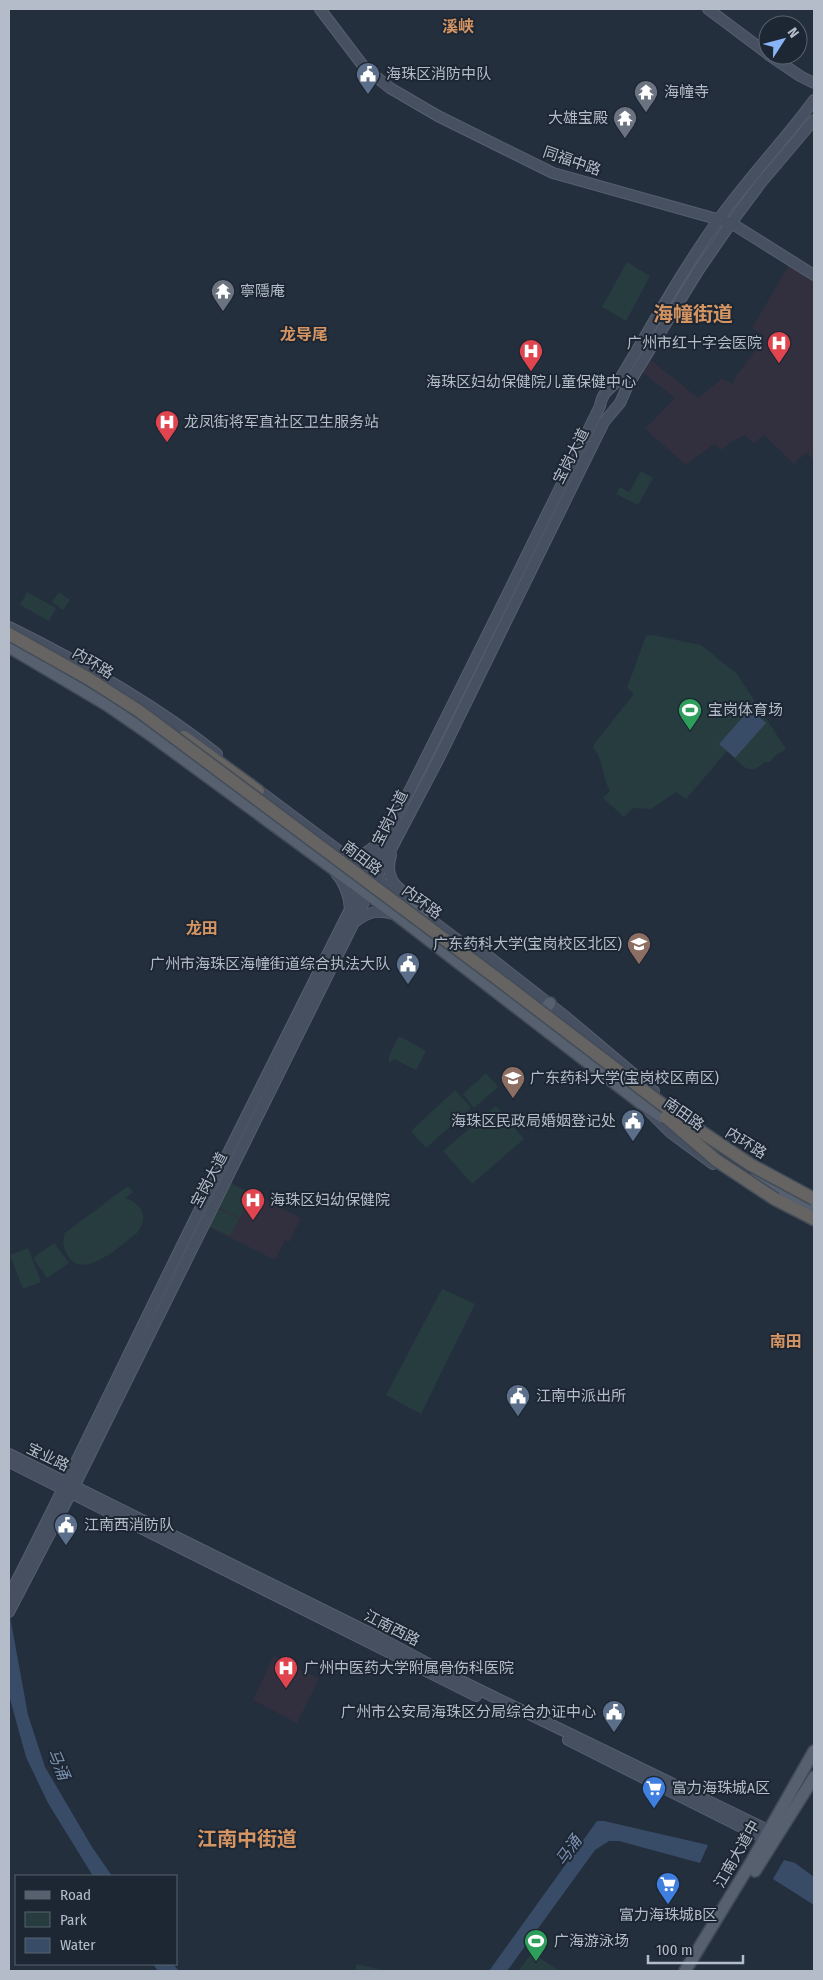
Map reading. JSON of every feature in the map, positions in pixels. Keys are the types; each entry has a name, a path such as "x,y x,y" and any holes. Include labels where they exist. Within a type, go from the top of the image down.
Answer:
{"highway":[{"path":"12,638 53,652 99,678 258,791"},
{"name":"内环路","path":"12,638 151,727 491,980 691,1134 739,1167 814,1206"},
{"name":"内环路","path":"12,638 103,688 171,734 666,1108 751,1166 814,1199"},
{"path":"483,959 578,1032 666,1108"},
{"path":"641,1096 720,1163 775,1199 814,1219"}],"main road":[{"name":"同福中路","path":"320,9 364,67 397,92 438,116 552,172 731,223 814,275"},
{"path":"708,9 758,47"},
{"path":"784,65 814,84"},
{"name":"宝岗大道","path":"9,1612 34,1556 228,1178 355,921 389,831 429,754 602,396 621,377 680,279 719,219 814,100"},
{"name":"宝岗大道","path":"69,1488 218,1173 350,910 395,842 438,760 604,422 622,400 644,359 731,223 760,184 814,120"},
{"path":"610,388 618,392 622,400"},
{"path":"600,402 606,409 615,410"},
{"path":"533,540 544,544"},
{"path":"523,561 533,566"},
{"path":"9,627 12,638 36,640 95,671 170,719 216,753 275,808 320,841 335,847 348,857 368,883 425,915 483,959"},
{"name":"南田路","path":"12,638 79,675 142,714 275,808 305,835 320,841 397,909 641,1096 708,1145 753,1173 766,1186 814,1211"},
{"name":"南田路","path":"12,638 69,682 135,724 332,868 368,883"},
{"path":"348,857 359,856 369,852 380,843 389,831"},
{"path":"395,842 389,862 389,873 394,884 550,1003 609,1054 620,1068"},
{"path":"332,868 345,885 349,894 350,910"},
{"path":"406,894 425,915"},
{"path":"355,921 377,910 397,909 425,915"},
{"name":"南田路","path":"397,909 620,1068 634,1079 641,1096"},
{"path":"542,1013 550,1003"},
{"path":"634,1079 667,1102 708,1145 766,1186 794,1183"},
{"path":"641,1096 663,1126 762,1166 814,1194"},
{"path":"218,1173 228,1178"},
{"path":"753,1173 766,1186 773,1202 814,1224"},
{"name":"南田路","path":"766,1186 814,1199"},
{"name":"宝业路","path":"9,1454 69,1488"},
{"name":"宝业路","path":"9,1462 69,1488"},
{"name":"江南西路","path":"69,1488 375,1636 770,1835"},
{"name":"宝岗大道","path":"9,1596 34,1556"},
{"name":"江南大道中","path":"694,1971 743,1889 782,1806 814,1751"},
{"name":"江南大道中","path":"685,1971 770,1835 793,1813 814,1777"},
{"path":"782,1806 793,1813"}],"shaded area":[{"name":"广州市红十字会医院","path":"789,265 814,280 814,460 806,452 794,464 764,435 754,443 744,435 731,442 722,450 714,444 686,465 645,429 675,398 640,370 648,358 698,398 722,379 733,384 736,376 762,342 760,340 763,335 752,328"},
{"name":"海珠区妇幼保健院","path":"228,1181 301,1218 289,1242 285,1240 275,1260 205,1225"},
{"name":"广州中医药大学附属骨伤科医院","path":"274,1656 319,1679 297,1723 253,1700"}],"green space":[{"path":"627,262 650,276 626,321 602,307"},
{"path":"641,471 653,478 638,505 616,494 620,487 629,492"},
{"path":"27,592 56,608 49,621 20,605"},
{"path":"59,592 70,600 63,610 52,602"},
{"name":"宝岗体育场","path":"653,635 701,645 737,674 786,749 775,756 770,762 765,762 754,769 744,767 727,751 686,799 676,792 651,809 633,808 624,817 603,798 610,791 601,762 593,748 594,744 634,694 627,688 646,636"},
{"path":"399,1036 426,1051 416,1070 394,1059 389,1063 389,1056"},
{"path":"486,1073 498,1087 474,1108 463,1094"},
{"path":"455,1090 471,1108 426,1148 411,1131"},
{"path":"496,1106 524,1139 472,1184 443,1151"},
{"path":"228,1182 253,1194 240,1218 216,1206"},
{"path":"128,1186 133,1192 125,1198 140,1208 143,1217 143,1222 137,1233 112,1252 93,1263 83,1265 75,1263 68,1256 64,1248 65,1233"},
{"path":"215,1207 239,1219 230,1236 206,1225"},
{"path":"54,1243 69,1263 47,1278 33,1258"},
{"path":"28,1248 41,1282 23,1289 10,1255"},
{"path":"442,1289 475,1304 421,1414 386,1395"},
{"name":"广海游泳场","path":"532,1953 560,1971 518,1971"},
{"path":"356,1964 386,1971 356,1971"}],"water":[{"path":"750,709 766,723 735,758 719,744"},
{"path":"9,1611 28,1715 45,1767 92,1847 111,1875 92,1875 48,1803 26,1757 9,1695"},
{"path":"597,1821 708,1845 700,1863 619,1841 609,1841 595,1850 507,1971 489,1971"},
{"path":"784,1860 795,1863 814,1877 814,1905 773,1879"},
{"path":"154,1965 174,1965 179,1971 158,1971"}],"place":[{"name":"海珠区消防中队","path":"368,95"},
{"name":"海幢寺","path":"646,113"},
{"name":"大雄宝殿","path":"625,139"},
{"name":"寧隱庵","path":"223,312"},
{"name":"广州市红十字会医院","path":"779,364"},
{"name":"海珠区妇幼保健院儿童保健中心","path":"531,372"},
{"name":"龙凤街将军直社区卫生服务站","path":"167,443"},
{"name":"宝岗体育场","path":"690,731"},
{"name":"广东药科大学(宝岗校区北区)","path":"639,965"},
{"name":"广州市海珠区海幢街道综合执法大队","path":"408,985"},
{"name":"广东药科大学(宝岗校区南区)","path":"513,1099"},
{"name":"海珠区民政局婚姻登记处","path":"633,1142"},
{"name":"海珠区妇幼保健院","path":"253,1221"},
{"name":"江南中派出所","path":"518,1417"},
{"name":"江南西消防队","path":"66,1546"},
{"name":"广州中医药大学附属骨伤科医院","path":"286,1689"},
{"name":"广州市公安局海珠区分局综合办证中心","path":"614,1733"},
{"name":"富力海珠城A区","path":"654,1809"},
{"name":"富力海珠城B区","path":"668,1905"},
{"name":"广海游泳场","path":"536,1962"}],"district":[{"name":"溪峡","path":"458,26"},
{"name":"海幢街道","path":"693,314"},
{"name":"龙导尾","path":"304,334"},
{"name":"龙田","path":"202,928"},
{"name":"南田","path":"786,1341"},
{"name":"江南中街道","path":"247,1839"}],"water label":[{"name":"马涌","path":"59,1764"},
{"name":"马涌","path":"568,1850"}]}
